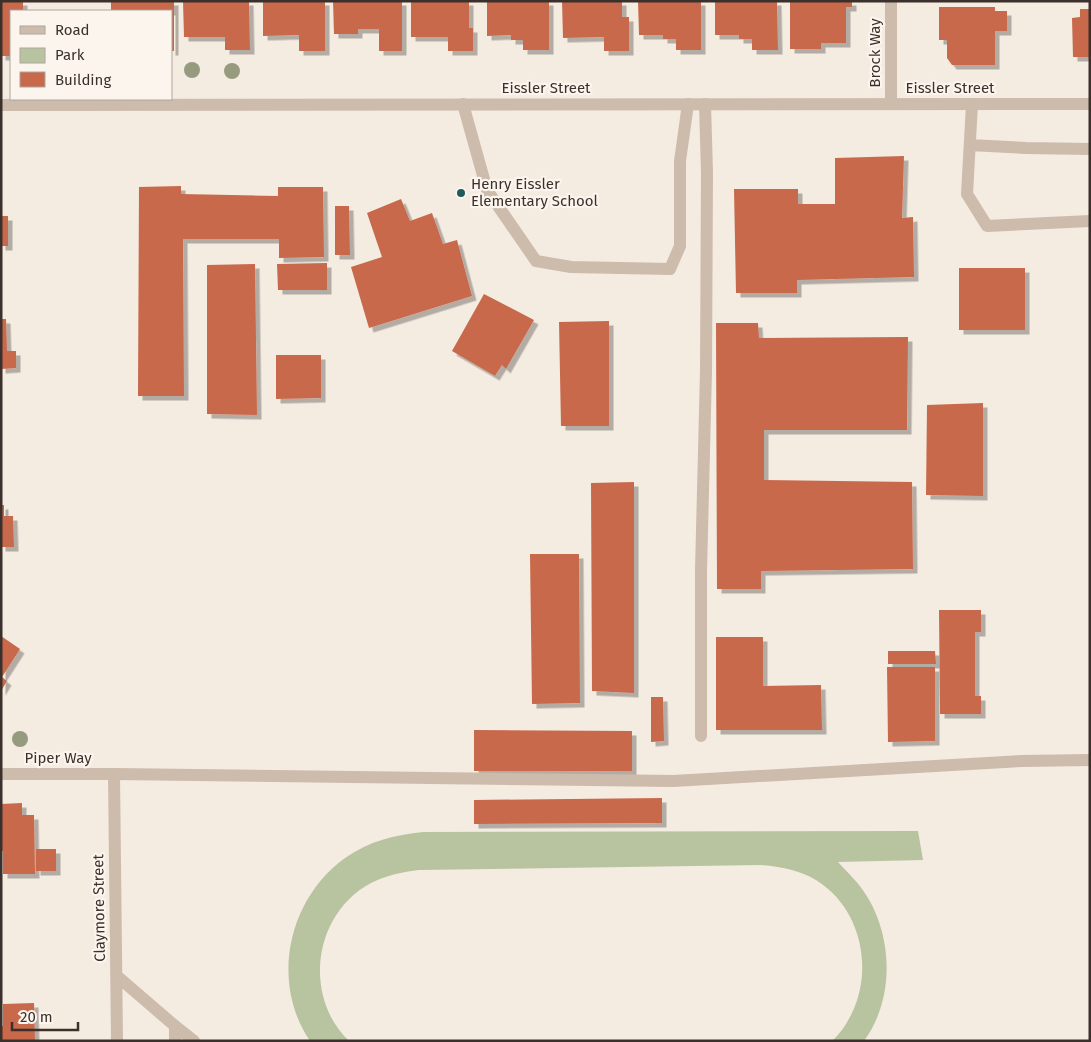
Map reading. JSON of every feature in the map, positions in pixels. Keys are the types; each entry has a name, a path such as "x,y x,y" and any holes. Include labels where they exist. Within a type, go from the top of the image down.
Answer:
{"street":[{"name":"Brock Way","path":"891,1 891,104"},
{"path":"463,104 487,190 536,261 570,267 670,269 680,246 680,161 688,104"},
{"path":"701,736 701,571 707,312 705,104"},
{"path":"972,104 967,194 987,226 1090,221"},
{"name":"Eissler Street","path":"1,105 1090,104"},
{"path":"970,145 1090,149"},
{"name":"Piper Way","path":"1,774 673,781 1012,762 1090,760"},
{"name":"Claymore Street","path":"114,774 117,1041"},
{"path":"117,976 194,1041"},
{"path":"175,1026 176,1041"}],"green space":[{"path":"918,831 923,860 838,862 868,898 882,932 886,951 887,970 881,1007 874,1025 864,1041 832,1041 844,1028 859,995 862,977 862,958 859,939 853,922 831,892 816,880 790,870 761,865 419,870 395,874 371,883 352,897 337,914 327,934 321,956 320,979 325,1002 334,1023 349,1041 310,1041 298,1018 291,993 288,968 291,943 298,918 310,896 325,875 345,858 363,847 392,837 423,832"}],"building":[{"path":"1,1 23,1 23,10 10,10 10,56 1,56"},
{"path":"111,1 174,1 174,51 172,51 172,10 111,10"},
{"path":"183,1 249,1 250,50 225,50 225,37 184,37"},
{"path":"263,1 325,1 325,51 299,51 299,35 263,36"},
{"path":"333,1 402,1 402,51 379,51 379,29 358,29 358,34 334,34"},
{"path":"411,1 469,1 469,28 473,28 473,51 448,51 448,37 411,37"},
{"path":"487,1 549,1 549,50 523,50 523,40 511,40 511,35 487,36"},
{"path":"562,1 622,1 622,17 629,17 629,51 604,51 604,37 563,38"},
{"path":"638,1 701,1 701,50 676,50 676,39 663,39 663,35 639,35"},
{"path":"715,1 777,1 778,50 752,50 752,39 739,39 739,35 715,35"},
{"path":"790,1 852,1 852,7 846,7 846,43 821,43 821,49 790,49"},
{"path":"939,7 995,7 995,11 1007,11 1007,31 995,31 995,65 952,65 947,58 947,40 939,40"},
{"path":"1080,9 1090,9 1090,57 1073,57 1072,18 1080,17"},
{"path":"904,156 902,218 913,217 914,277 797,280 797,293 736,293 734,189 798,189 798,204 835,204 835,158"},
{"path":"181,186 181,194 278,196 278,187 323,187 324,257 279,258 279,239 183,239 184,396 138,396 139,187"},
{"path":"401,199 410,221 432,213 443,244 457,240 472,296 369,328 351,267 382,257 367,213"},
{"path":"335,206 349,206 350,255 335,255"},
{"path":"1,216 8,216 8,246 1,246"},
{"path":"327,263 327,290 278,290 277,264"},
{"path":"255,264 257,415 207,414 207,265"},
{"path":"959,268 1025,268 1025,330 959,330"},
{"path":"484,294 534,320 506,369 502,365 495,376 452,351"},
{"path":"1,319 6,319 7,351 16,351 16,368 1,369"},
{"path":"609,321 609,426 561,426 559,322"},
{"path":"716,323 758,323 759,338 908,337 907,430 764,430 764,480 912,482 913,569 761,571 761,589 717,589"},
{"path":"276,355 321,355 321,398 276,399"},
{"path":"983,403 983,496 926,495 927,405"},
{"path":"634,482 634,693 592,691 591,483"},
{"path":"1,505 4,505 4,516 13,516 14,547 1,547"},
{"path":"530,554 579,554 580,703 532,704"},
{"path":"939,610 981,610 981,632 975,632 975,696 981,696 981,714 940,714"},
{"path":"1,636 20,649 2,677 7,681 1,691"},
{"path":"716,637 763,637 763,686 821,685 822,730 716,730"},
{"path":"888,651 935,651 936,664 888,664"},
{"path":"887,667 935,667 935,741 888,742"},
{"path":"651,697 663,697 664,741 651,742"},
{"path":"474,730 632,731 632,771 474,771"},
{"path":"662,798 662,823 474,824 474,800"},
{"path":"22,803 22,815 34,815 35,874 3,874 1,804"},
{"path":"36,849 56,849 56,871 36,871"},
{"path":"34,1003 35,1041 1,1041 3,1004"}],"place":[{"name":"Henry Eissler Elementary School","path":"461,193"}]}
